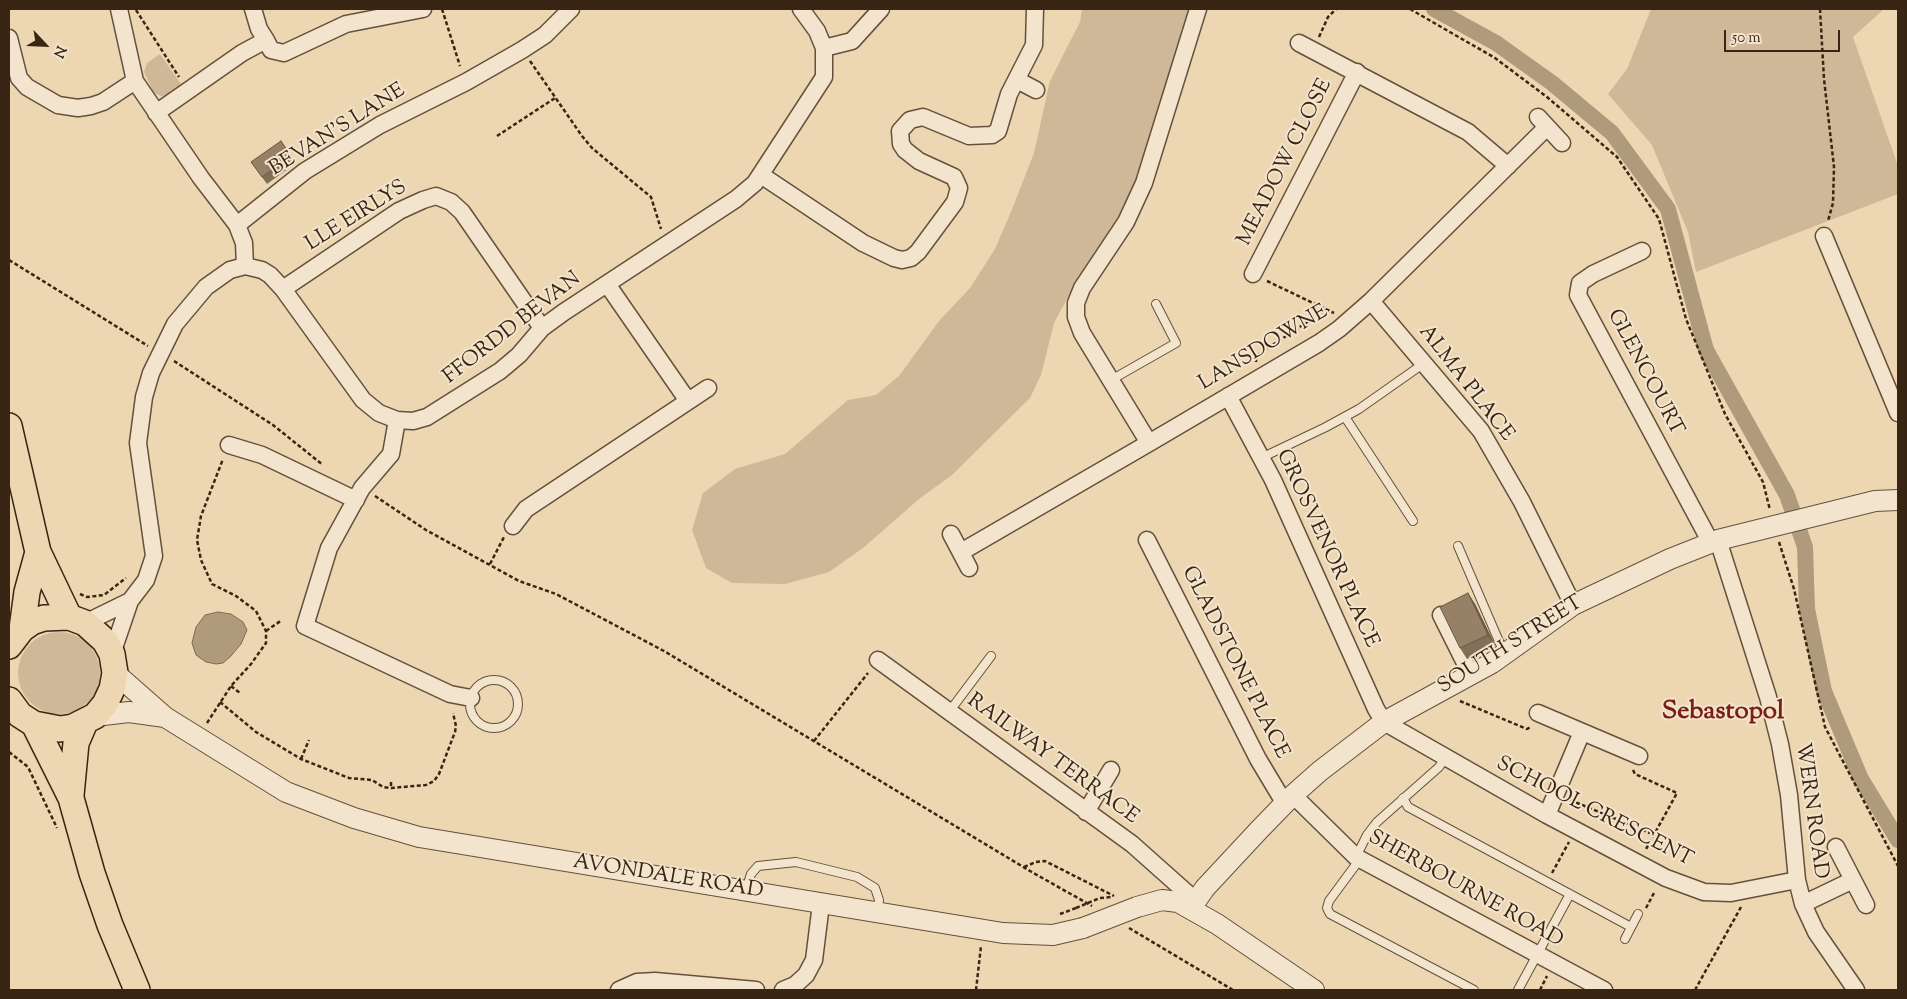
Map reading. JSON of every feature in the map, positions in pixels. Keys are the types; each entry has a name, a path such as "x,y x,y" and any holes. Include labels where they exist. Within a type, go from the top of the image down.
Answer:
{"main road":[{"path":"9,426 38,552 55,590 77,620 101,636 113,664 109,696 90,719 76,743 71,798"},
{"path":"15,638 38,552"},
{"path":"15,638 44,618 77,620"},
{"path":"18,713 60,729 90,719"},
{"path":"18,713 71,798 92,873 110,925 137,990"}],"street":[{"path":"113,664 130,601 146,580 154,556 138,444 144,397 151,373 151,350 196,298 217,278 230,270 245,266 244,243 237,225 201,178 135,81 119,9"},
{"path":"253,9 271,50 284,53 346,24 423,9"},
{"name":"BEVAN'S LANE","path":"237,225 305,171 380,125 466,82 522,50 545,35 571,9"},
{"path":"801,9 817,31 824,48 852,41 881,9"},
{"path":"761,175 863,243 894,258 907,260 918,252 955,202 959,188 954,177 918,161 905,150 900,136 903,127 910,120 923,117 969,136 995,133 1000,128 1009,94 1034,45 1035,9"},
{"path":"1149,443 1082,332 1076,317 1076,302 1082,288 1126,222 1144,183 1198,9"},
{"path":"9,38 19,78 27,87 58,105 78,108 91,106 103,102 135,81"},
{"path":"156,113 242,53 266,40"},
{"path":"1306,47 1357,72 1468,132 1508,166"},
{"name":"FFORDD BEVAN","path":"245,266 262,270 270,275 283,289 356,393 379,413 398,420 420,420 441,410 510,363 542,328 736,199 761,175 820,85 826,68 824,48"},
{"name":"MEADOW CLOSE","path":"1253,274 1357,72"},
{"path":"1017,80 1036,90"},
{"name":"LANSDOWNE","path":"960,552 1319,343 1371,301 1508,166 1543,122 1562,143"},
{"name":"LLE EIRLYS","path":"283,289 399,211 436,196 451,202 462,212 542,328"},
{"path":"1824,236 1898,413"},
{"name":"GLENCOURT","path":"1642,251 1594,274 1580,283 1578,295 1714,542"},
{"path":"607,284 688,401"},
{"name":"ALMA PLACE","path":"1371,301 1481,431 1522,502 1573,605"},
{"path":"513,526 526,509 708,388"},
{"name":"GROSVENOR PLACE","path":"1228,396 1261,458 1384,722"},
{"path":"398,420 392,454 359,494 327,555 305,626 450,694 471,698"},
{"path":"229,445 262,455 359,494"},
{"name":"SOUTH STREET","path":"1194,905 1289,800 1384,722 1505,655 1573,605 1670,559 1714,542 1875,501 1898,500"},
{"path":"951,534 969,568"},
{"name":"GLADSTONE PLACE","path":"1147,540 1258,759 1289,800"},
{"name":"WERN ROAD","path":"1714,542 1768,697 1780,744 1789,794 1797,880 1803,904 1816,932 1856,990"},
{"path":"77,620 130,601"},
{"path":"1441,615 1471,674"},
{"name":"RAILWAY TERRACE","path":"878,660 1132,844 1194,905"},
{"name":"AVONDALE ROAD","path":"113,664 165,717 286,792 354,818 419,837 982,929 1053,935 1083,928 1137,907 1162,900 1178,902 1194,905 1314,990"},
{"name":"AVONDALE ROAD","path":"90,719 129,712 165,717"},
{"path":"1543,716 1633,754"},
{"name":"SCHOOL CRESCENT","path":"1384,722 1575,830 1664,876 1704,892 1731,893 1797,880"},
{"path":"1547,815 1582,732"},
{"path":"1086,812 1111,770"},
{"name":"SHERBOURNE ROAD","path":"1289,800 1358,858 1604,990"},
{"path":"1836,847 1866,905"},
{"path":"1803,904 1854,880"},
{"path":"784,990 795,985 806,975 814,960 821,904"},
{"path":"619,990 637,982 656,980 720,989 756,990"}],"lane":[{"path":"1111,380 1176,343 1156,304"},
{"path":"1261,458 1345,417 1423,364"},
{"path":"1345,417 1413,522"},
{"path":"1458,546 1505,655"},
{"path":"949,712 991,656"},
{"path":"494,680 502,681 514,691 518,707 512,721 498,728 490,728 482,725 472,714 471,698 479,685 494,680"},
{"path":"1445,758 1439,767 1377,822 1367,835 1358,858 1329,901 1327,908 1330,914 1474,990"},
{"path":"1403,798 1408,807 1631,927"},
{"path":"745,891 751,874 758,866 796,862 857,877 869,884 875,888 879,900 877,912"},
{"path":"1518,990 1570,894"},
{"path":"1625,939 1638,914"}],"path":[{"path":"136,9 188,90"},
{"path":"442,9 466,82"},
{"path":"1306,47 1336,9"},
{"path":"1410,9 1495,58 1547,97 1617,158 1659,219 1686,318 1725,414 1762,482 1794,589 1825,727 1898,866"},
{"path":"1820,9 1824,79 1834,167 1833,203 1824,236"},
{"path":"522,50 592,148 651,197 662,230 670,242"},
{"path":"497,136 555,98"},
{"path":"9,260 250,410 324,466"},
{"path":"1253,274 1349,320"},
{"path":"1256,379 1256,356 1327,310"},
{"path":"198,737 231,686 251,664 266,643 266,631 256,611 236,596 212,584 201,560 196,540 201,516 229,445"},
{"path":"359,494 519,581 556,594 664,650 1095,908"},
{"path":"490,564 510,525 513,526"},
{"path":"55,590 70,584 78,593 87,597 104,595 130,574"},
{"path":"266,631 282,620"},
{"path":"814,741 878,660"},
{"path":"231,686 240,693"},
{"path":"1447,687 1463,704 1527,729 1543,716"},
{"path":"220,702 256,732 301,759 349,778 372,780 383,787 391,788 426,785 434,782 440,774 455,732 456,726 453,713"},
{"path":"301,759 309,740"},
{"path":"9,752 28,767 58,830"},
{"path":"1633,754 1635,774 1677,792 1638,863"},
{"path":"391,782 391,788"},
{"path":"1556,794 1650,833"},
{"path":"1548,882 1575,830"},
{"path":"1024,867 1036,862 1045,861 1116,897"},
{"path":"1638,914 1644,910 1664,876"},
{"path":"1695,990 1742,905 1745,891"},
{"path":"1076,908 1100,898"},
{"path":"1128,927 1233,990"},
{"path":"976,990 982,929"}],"shaded area":[{"path":"1082,9 1192,9 1140,179 1115,225 1074,286 1054,323 1041,375 1030,398 952,475 919,499 863,548 829,572 785,584 732,583 706,568 692,530 703,493 735,469 785,454 848,400 876,395 899,376 939,321 970,288 995,249 1013,207 1034,153 1050,81 1080,22"},
{"path":"1651,9 1884,9 1853,37 1898,166 1898,194 1696,272 1688,232 1652,145 1608,94 1627,69"},
{"path":"160,54 183,87 166,98 154,93 144,72 147,63"},
{"path":"218,612 231,614 243,622 247,630 241,644 231,656 223,663 216,664 206,662 196,655 192,643 196,627 205,615"},
{"path":"59,632 75,635 88,644 97,657 100,673 97,689 88,702 75,711 59,714 43,711 30,702 21,689 18,673 21,657 30,644 43,635"}],"building":[{"path":"281,141 291,156 262,177 251,162"},
{"path":"1468,593 1488,635 1460,648 1440,607"}],"waterway":[{"path":"1434,9 1496,43 1552,83 1612,133 1668,209 1706,350 1787,495 1805,547 1807,609 1824,691 1861,779 1898,840"}],"district":[{"name":"Sebastopol","path":"1723,714"}]}
